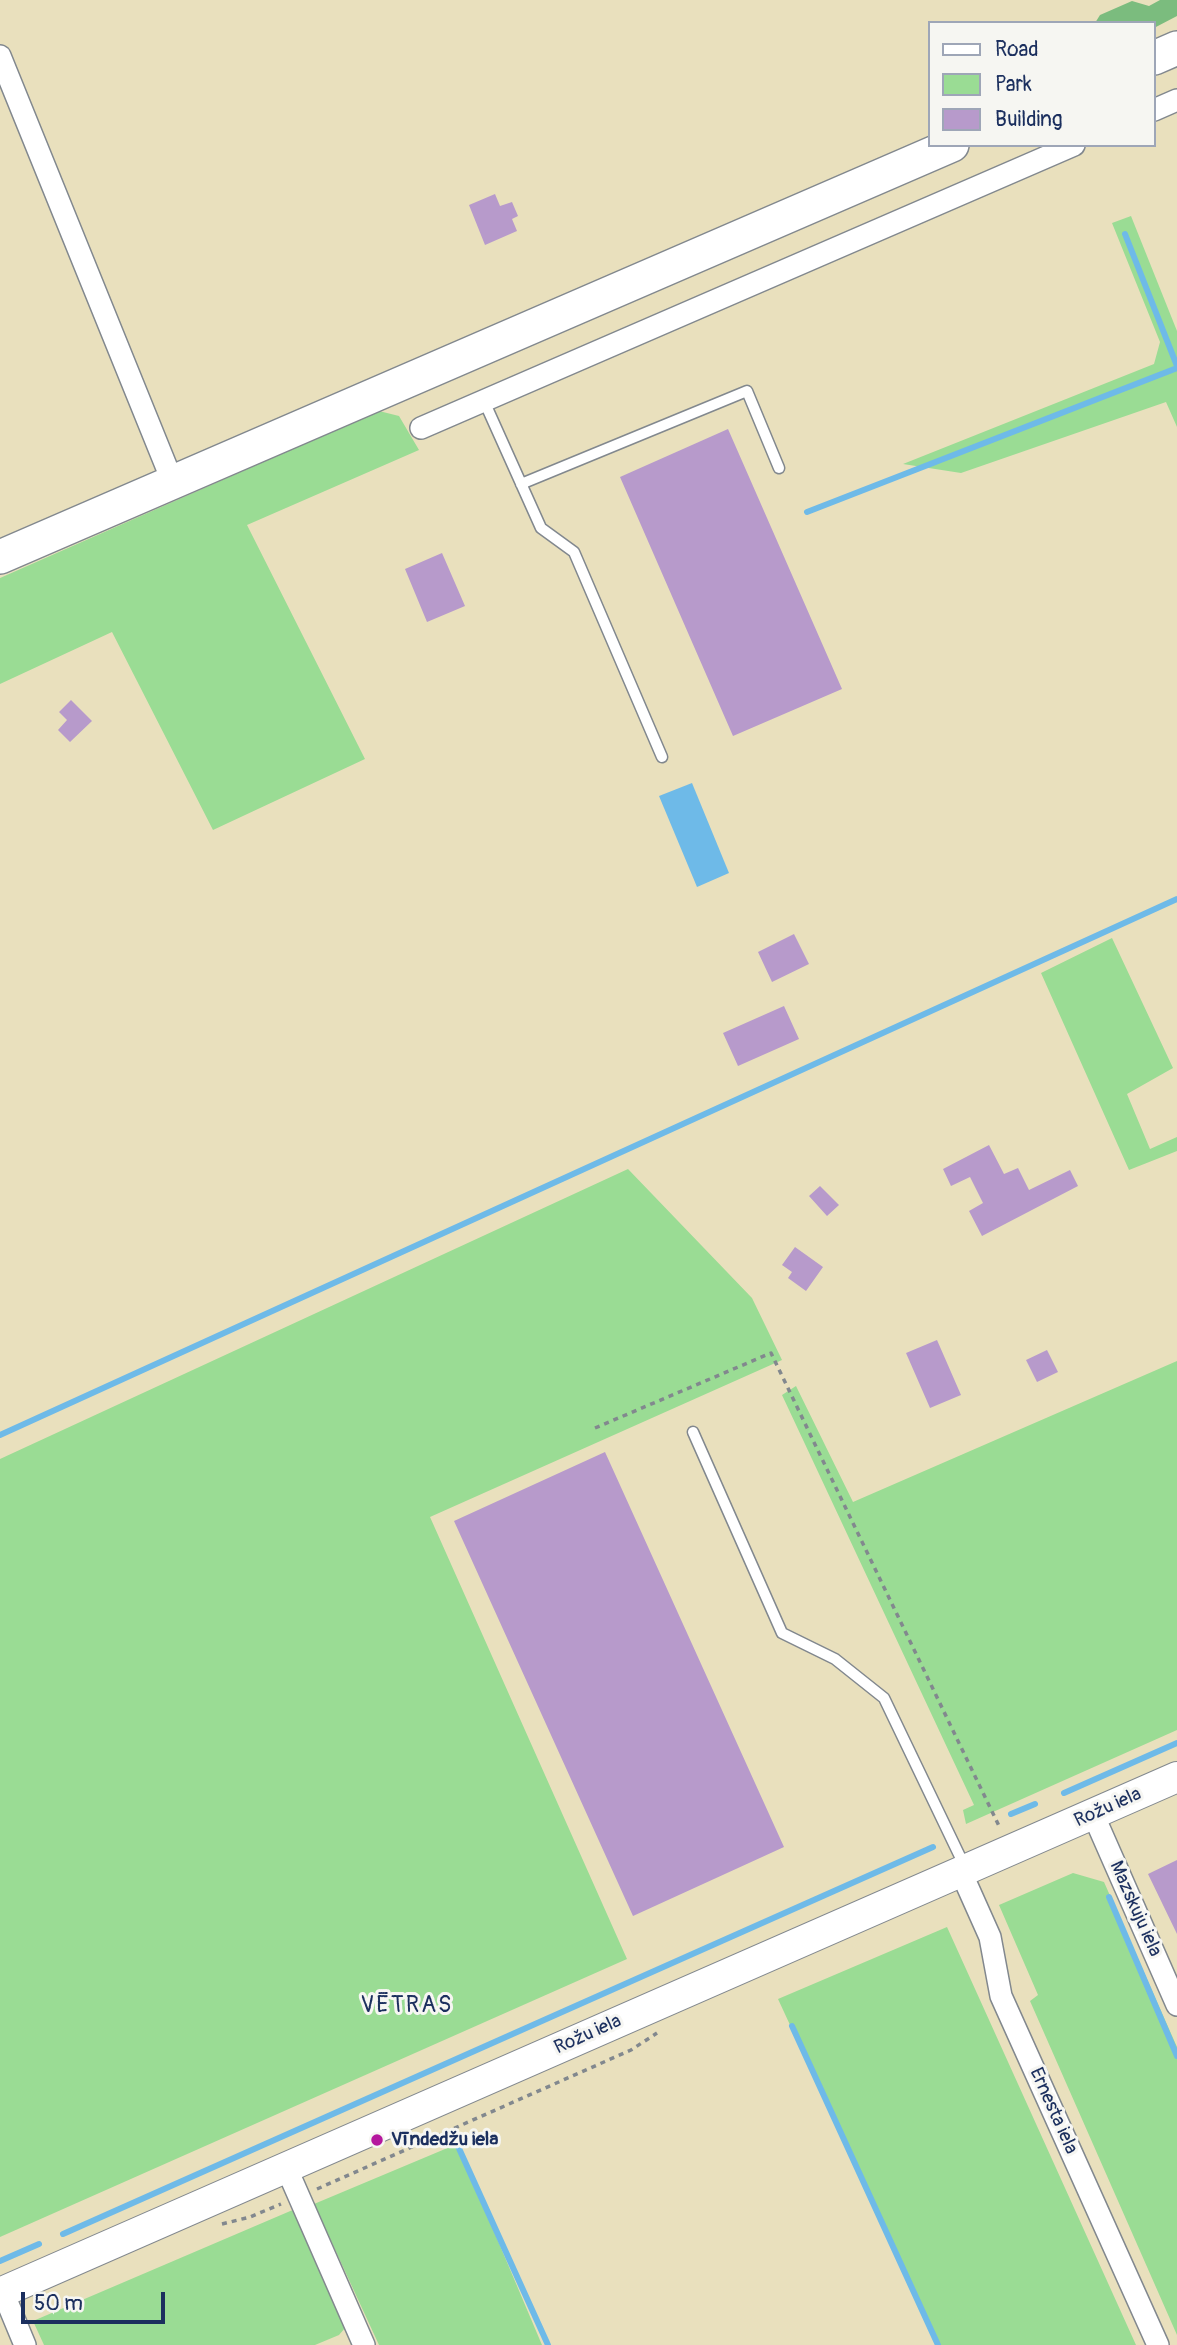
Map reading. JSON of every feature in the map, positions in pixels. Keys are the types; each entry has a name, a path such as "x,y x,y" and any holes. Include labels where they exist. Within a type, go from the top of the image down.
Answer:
{"main road":[{"path":"1156,57 1177,48"},
{"path":"0,557 947,147"}],"street":[{"path":"0,56 173,483"},
{"path":"1156,109 1177,100"},
{"path":"421,428 1069,147"},
{"name":"Rožu iela","path":"1,2293 1177,1777"},
{"name":"Mazskuju iela","path":"1093,1814 1177,2005"},
{"name":"Ernesta iela","path":"964,1871 990,1937 1001,1996 1158,2345"},
{"path":"285,2167 364,2345"},
{"path":"1,2293 25,2345"}],"lane":[{"path":"521,484 747,391 779,468"},
{"path":"484,401 541,528 574,552 662,757"},
{"path":"693,1432 782,1633 835,1659 884,1699 964,1871"}],"path":[{"path":"595,1428 771,1353 1010,1850"}],"green space":[{"path":"1160,0 1177,0 1177,16 1156,27 1156,21 1096,21 1100,15 1132,1 1149,6"},
{"path":"1131,216 1177,331 1177,427 1166,402 961,473 903,464 1154,364 1160,342 1112,223"},
{"path":"379,411 399,416 419,450 247,525 365,759 213,830 112,632 0,684 0,578"},
{"path":"1112,938 1173,1068 1127,1094 1150,1149 1177,1137 1177,1151 1129,1170 1041,973"},
{"path":"628,1169 752,1298 782,1360 430,1517 627,1959 0,2237 0,1459"},
{"path":"1177,1361 1177,1730 966,1824 963,1810 974,1805 782,1395 796,1386 853,1502"},
{"path":"1073,1873 1104,1882 1177,2047 1177,2335 1030,2001 1038,1995 999,1905"},
{"path":"947,1927 1136,2345 938,2345 778,1999"},
{"path":"457,2144 542,2345 379,2345 314,2204"},
{"path":"295,2209 345,2328 339,2335 315,2345 44,2345 33,2321"}],"water":[{"path":"692,783 729,873 697,887 659,796"}],"building":[{"path":"495,194 500,206 512,202 518,216 512,219 517,231 485,245 469,205"},
{"path":"728,429 842,689 733,736 620,477"},
{"path":"442,553 465,606 427,622 405,569"},
{"path":"71,700 92,721 70,742 58,730 67,720 59,712"},
{"path":"794,934 809,964 772,982 758,952"},
{"path":"784,1006 799,1039 738,1066 723,1033"},
{"path":"989,1145 1004,1174 1018,1168 1029,1190 1070,1170 1078,1186 982,1236 969,1211 983,1203 970,1177 951,1186 943,1169"},
{"path":"820,1186 839,1205 827,1216 809,1196"},
{"path":"795,1247 823,1267 806,1291 788,1278 792,1272 782,1265"},
{"path":"937,1340 961,1395 930,1408 906,1353"},
{"path":"1047,1350 1058,1372 1037,1382 1026,1360"},
{"path":"605,1452 784,1847 633,1916 454,1521"},
{"path":"1177,1860 1177,1934 1148,1874"}],"waterway":[{"path":"1125,234 1177,366"},
{"path":"807,512 1177,368"},
{"path":"0,1435 1177,899"},
{"path":"1064,1793 1177,1743"},
{"path":"1011,1814 1035,1804"},
{"path":"63,2234 933,1847"},
{"path":"1109,1897 1177,2056"},
{"path":"792,2026 938,2345"},
{"path":"457,2144 548,2345"},
{"path":"0,2261 39,2244"}],"place":[{"name":"Vīndedžu iela","path":"377,2140"}],"district":[{"name":"VĒTRAS","path":"407,2006"}]}
